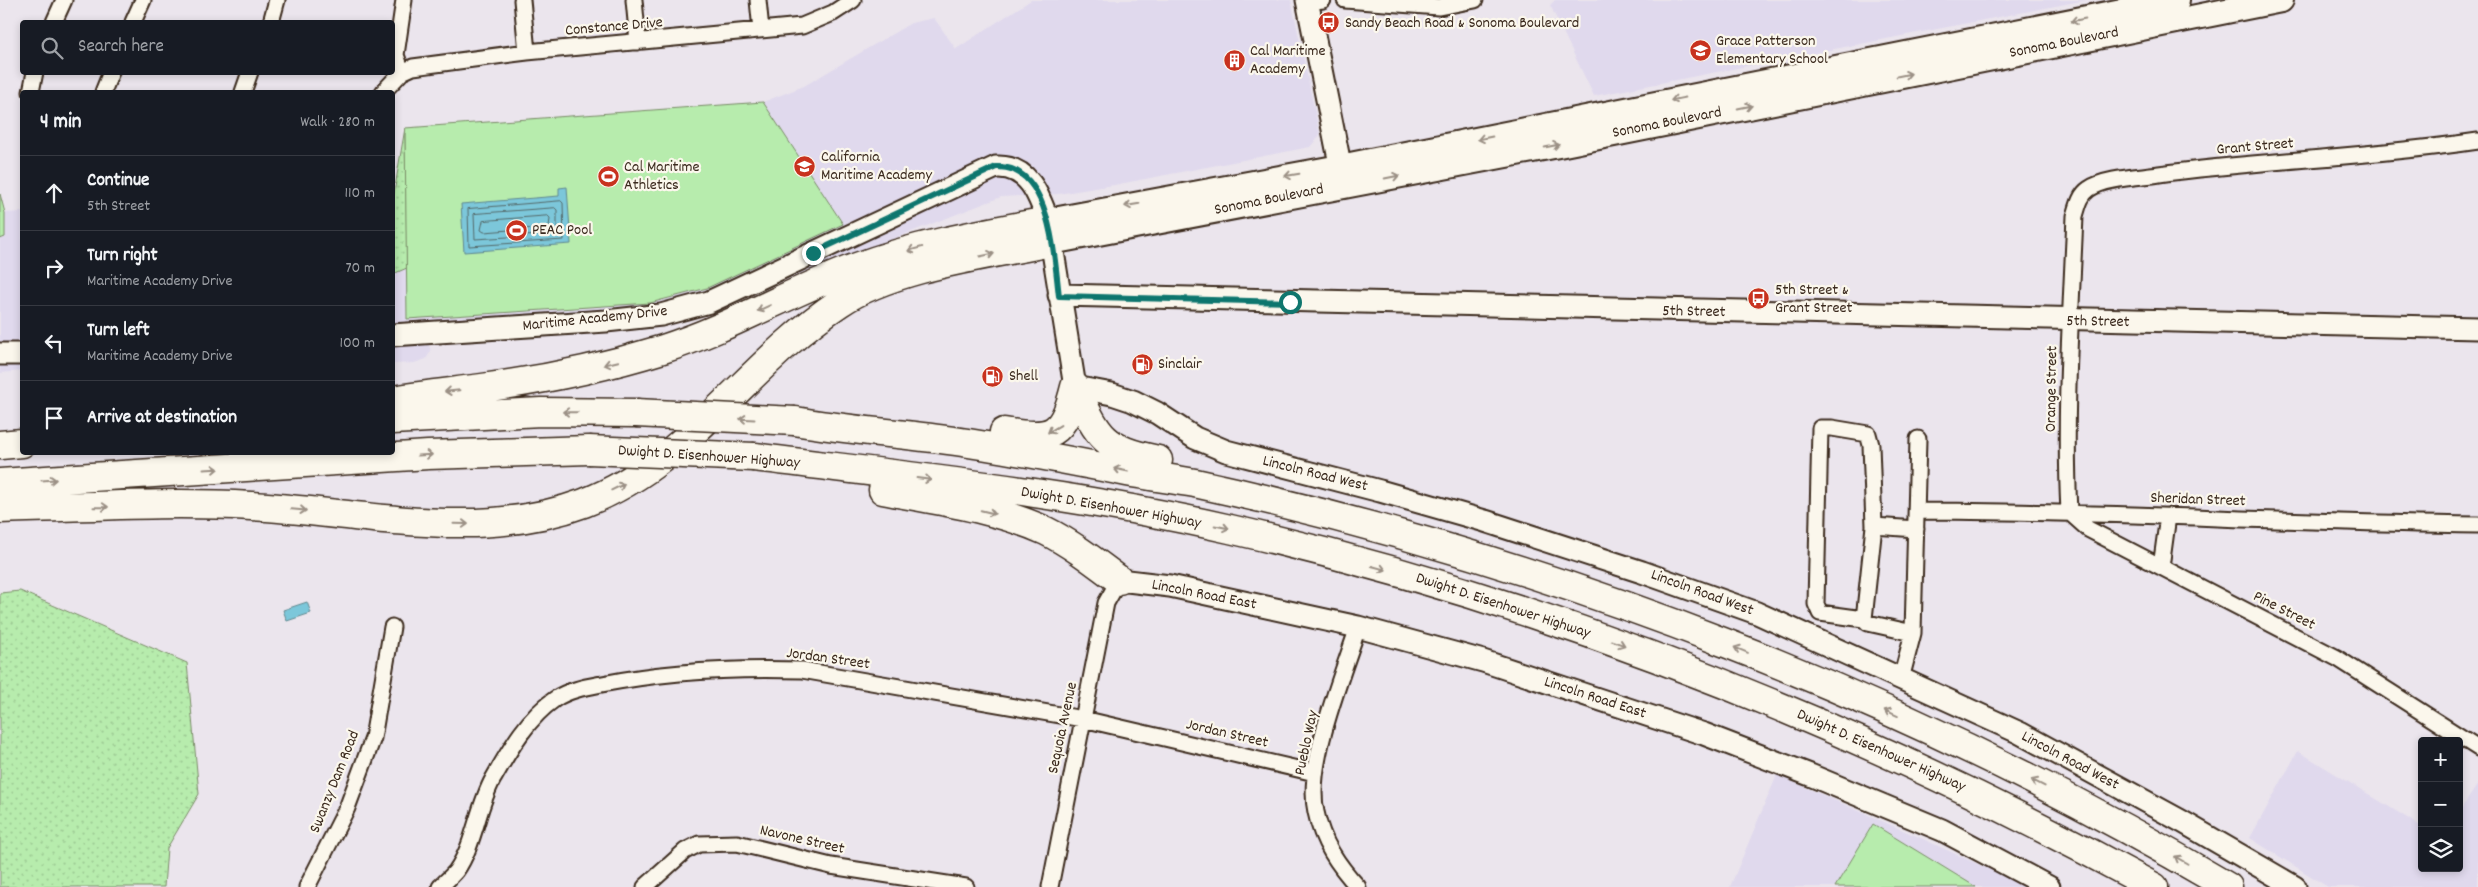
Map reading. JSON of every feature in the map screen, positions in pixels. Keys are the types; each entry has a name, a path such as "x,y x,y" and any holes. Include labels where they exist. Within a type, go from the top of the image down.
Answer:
{"highway":[{"path":"395,400 482,388 543,377 654,351 705,334 864,264 962,237 1050,231"},
{"path":"0,509 251,506 463,524 505,521 549,514 585,502 624,485 648,470 690,436 787,342 841,302 894,278 1050,231"},
{"path":"844,430 937,422 1025,435 1042,435 1057,428 1066,419 1075,387"},
{"path":"1075,387 1095,428 1107,441 1120,450 1138,456 1289,490 1373,527"},
{"path":"395,420 541,412 636,413 795,422 844,430 944,440 1067,459 1193,483 1373,527 1492,562 1609,600 1724,643 1838,690 2006,767 2116,824 2228,887"},
{"path":"0,445 20,443"},
{"name":"Dwight D. Eisenhower Highway","path":"0,483 428,455 589,450 754,457 976,485 1142,511 1317,550 1436,583 1572,627 1696,672 1828,726 1944,778 2053,832 2154,887"},
{"path":"754,457 817,477 990,512 1023,523 1046,531 1079,550 1119,580"}],"main road":[{"name":"Sonoma Boulevard","path":"1342,176 2177,0"},
{"name":"Sonoma Boulevard","path":"1050,231 2281,0"}],"street":[{"path":"55,20 64,0"},
{"path":"134,20 143,0"},
{"path":"272,20 278,0"},
{"path":"402,72 396,56 404,0"},
{"path":"522,0 526,52"},
{"path":"634,0 638,42"},
{"path":"758,0 761,30"},
{"name":"Constance Drive","path":"384,90 402,72 413,67 526,52 802,26 833,13 853,0"},
{"path":"1346,0 1439,7 1475,0"},
{"path":"1312,1 1342,176"},
{"path":"31,90 34,75"},
{"path":"104,90 110,75"},
{"path":"244,90 249,75"},
{"name":"Grant Street","path":"2074,237 2075,216 2080,199 2089,189 2110,181 2196,169 2416,150 2478,141"},
{"name":"Maritime Academy Drive","path":"395,335 606,322 684,310 717,298 996,167 1011,168 1026,178 1039,195 1050,231 1075,387"},
{"name":"Orange Street","path":"2069,512 2069,378 2074,237"},
{"name":"5th Street","path":"1059,296 1630,311 1837,314 2072,322 2478,328"},
{"path":"0,354 20,354"},
{"name":"Lincoln Road West","path":"1075,387 1112,394 1133,401 1157,413 1195,438 1226,451 1424,503 1642,572 1757,613 2020,733 2295,887"},
{"path":"1864,619 1874,526 1871,445 1868,434 1820,428 1816,604 1820,612 1864,619 1868,623 1913,633"},
{"path":"1901,679 1913,633 1918,439"},
{"name":"Sheridan Street","path":"1917,511 2069,512 2478,525"},
{"name":"Pine Street","path":"2069,512 2088,529 2337,658 2478,748"},
{"path":"2160,567 2168,516"},
{"path":"1874,526 1916,529"},
{"name":"Lincoln Road East","path":"1119,580 1170,586 1358,627 1483,661 1704,734 1810,775 1942,830 2049,887"},
{"name":"Sequoia Avenue","path":"1050,887 1106,603 1119,580"},
{"name":"Swanzy Dam Road","path":"307,887 347,808 373,738 392,627"},
{"name":"Pueblo Way","path":"1358,627 1321,743 1315,773 1315,810 1324,840 1338,865 1358,887"},
{"name":"Jordan Street","path":"440,887 456,871 470,841 488,789 512,745 539,713 556,698 580,689 621,680 759,669 802,670 1083,719 1315,773"},
{"name":"Navone Street","path":"645,887 685,851 699,844 737,843 831,866 966,887"}],"shaded area":[{"name":"California Maritime Academy","path":"1031,0 1291,0 1320,135 1310,147 1114,185 1058,194 1001,197 678,322 628,330 428,343 431,351 426,359 414,363 395,364 395,187 405,128 763,102 804,86 911,23 934,18 956,49"},
{"name":"Grace Patterson Elementary School","path":"1555,0 2086,0 1594,96 1550,5"},
{"path":"0,195 5,213 20,212 20,371 0,373"},
{"path":"2298,751 2418,825 2418,872 2463,872 2463,806 2478,784 2478,887 2328,887 2250,838"},
{"path":"1777,775 1923,839 2027,887 1730,887"}],"green space":[{"name":"Cal Maritime Athletics","path":"763,102 843,224 707,288 650,303 407,319 405,128"},
{"path":"405,128 407,268 395,273 395,187"},
{"path":"0,194 5,213 5,237 0,239"},
{"path":"20,591 187,663 199,794 167,848 164,887 0,887 0,593"},
{"path":"1873,824 1976,887 1835,887"}],"water":[{"name":"PEAC Pool","path":"567,187 571,244 464,252 461,204 559,196 559,188"},
{"path":"307,602 311,613 287,621 283,610"}],"place":[{"name":"Sandy Beach Road & Sonoma Boulevard","path":"1329,23"},
{"name":"Grace Patterson Elementary School","path":"1700,50"},
{"name":"Cal Maritime Academy","path":"1234,60"},
{"name":"California Maritime Academy","path":"805,166"},
{"name":"Cal Maritime Athletics","path":"608,176"},
{"name":"PEAC Pool","path":"516,230"},
{"name":"5th Street & Grant Street","path":"1759,299"},
{"name":"Sinclair","path":"1142,364"},
{"name":"Shell","path":"993,376"}],"route":[{"path":"813,253 996,167 1004,167 1011,168 1020,173 1039,195 1048,220 1059,296 1290,302"}]}
